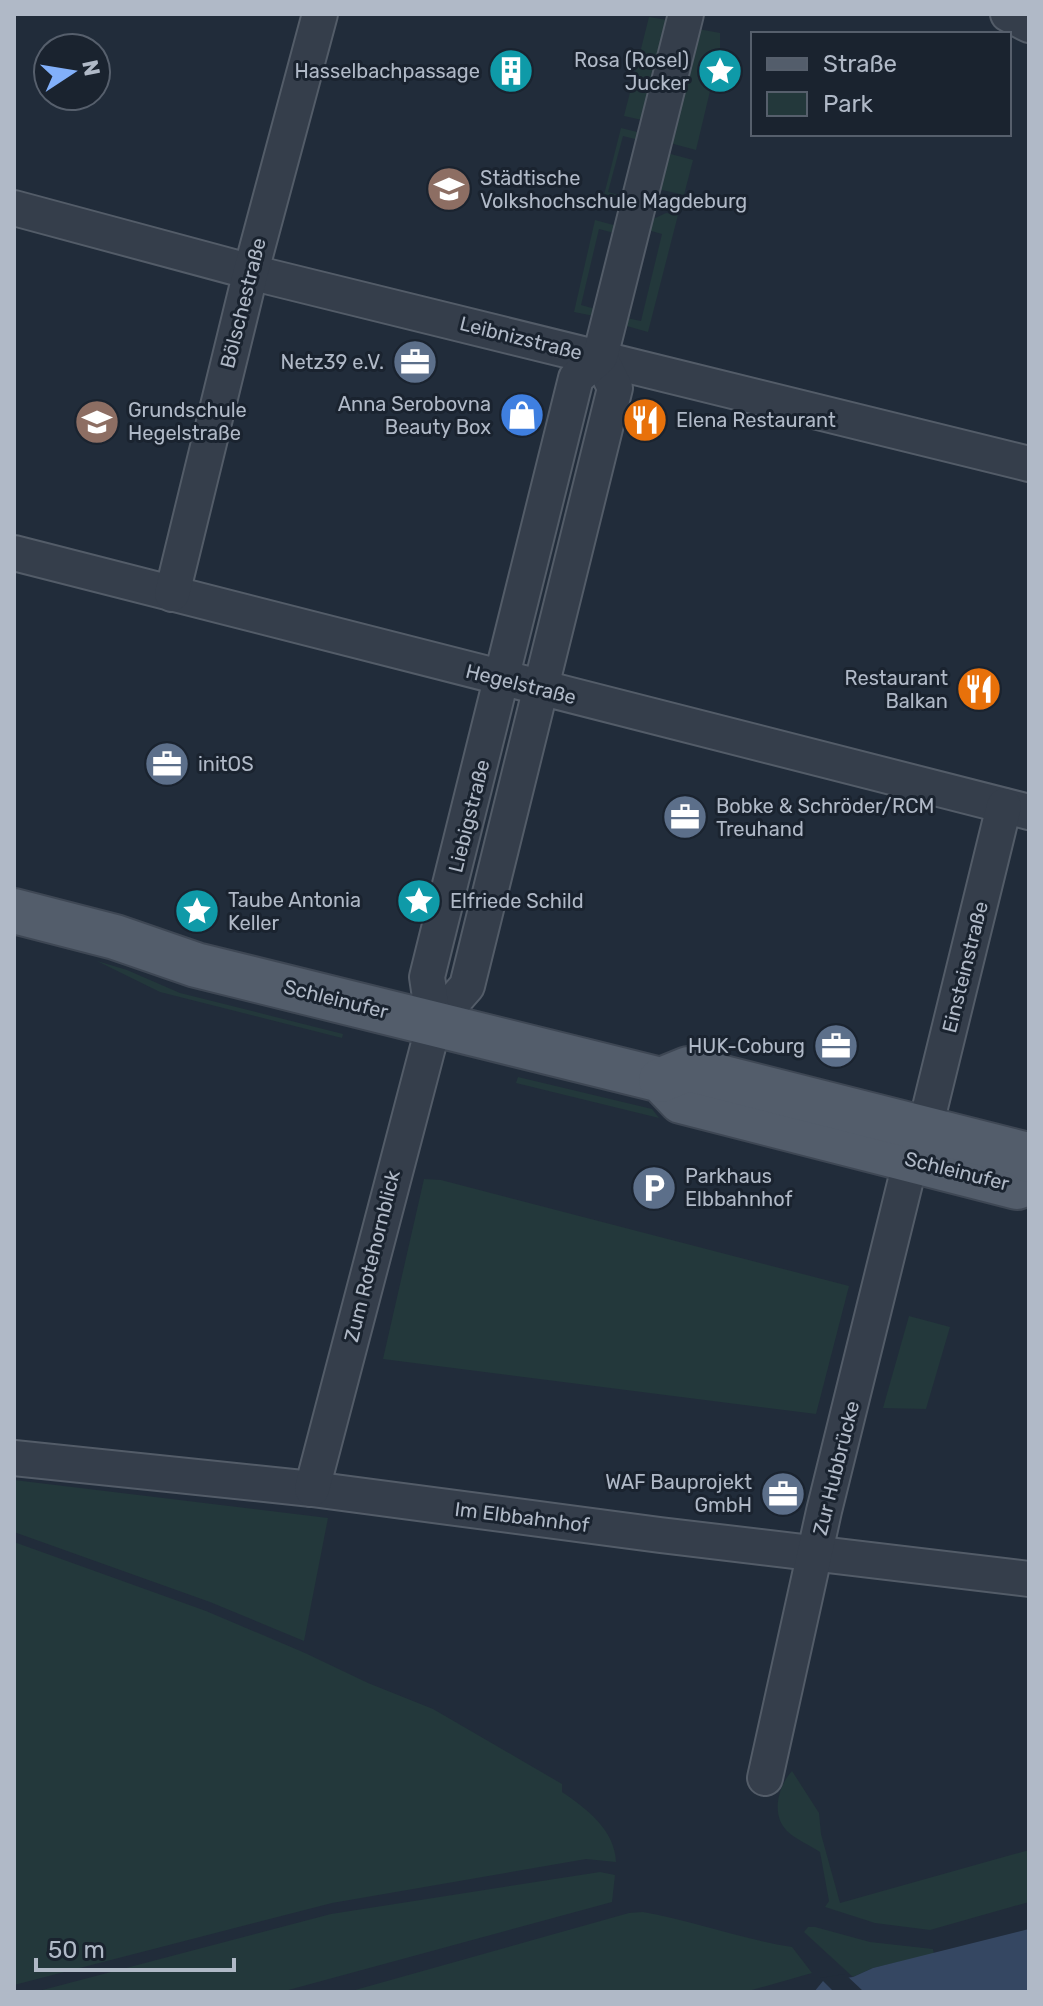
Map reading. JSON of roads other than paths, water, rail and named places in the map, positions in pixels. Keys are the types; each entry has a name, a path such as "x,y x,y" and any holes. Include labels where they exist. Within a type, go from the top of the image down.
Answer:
{"main road":[{"name":"Schleinufer","path":"14,911 115,937 196,965 661,1080 681,1101 918,1144 1024,1154 1029,1160"},
{"name":"Schleinufer","path":"918,1144 1017,1187 1029,1182"}],"street":[{"name":"Bölschestraße","path":"172,594 251,271 320,14"},
{"name":"Liebigstraße","path":"434,1024 427,977 576,378 600,357 686,14"},
{"path":"1008,14 1029,25"},
{"name":"Leibnizstraße","path":"14,208 251,271 1029,464"},
{"name":"Liebigstraße","path":"434,1024 467,986 542,688 615,388 600,357"},
{"name":"Hegelstraße","path":"14,553 1016,809"},
{"name":"Einsteinstraße","path":"918,1144 1016,809"},
{"name":"Zum Rotehornblick","path":"312,1489 434,1024"},
{"name":"Zur Hubbrücke","path":"765,1778 816,1553 918,1144"},
{"name":"Im Elbbahnhof","path":"14,1458 312,1489 631,1532 1029,1579"}],"water":[{"path":"1029,1929 1029,1992 814,1992 823,1981 853,1977 873,1968"}],"place":[{"name":"Hasselbachpassage","path":"511,71"},
{"name":"Rosa (Rosel) Jucker","path":"720,71"},
{"name":"Städtische Volkshochschule Magdeburg","path":"449,189"},
{"name":"Netz39 e.V.","path":"415,362"},
{"name":"Anna Serobovna Beauty Box","path":"522,415"},
{"name":"Elena Restaurant","path":"645,420"},
{"name":"Grundschule Hegelstraße","path":"97,422"},
{"name":"Restaurant Balkan","path":"979,689"},
{"name":"initOS","path":"167,764"},
{"name":"Bobke & Schröder/RCM Treuhand","path":"685,817"},
{"name":"Elfriede Schild","path":"419,901"},
{"name":"Taube Antonia Keller","path":"197,911"},
{"name":"HUK-Coburg","path":"836,1046"},
{"name":"Parkhaus Elbbahnhof","path":"654,1188"},
{"name":"WAF Bauprojekt GmbH","path":"783,1494"}]}
